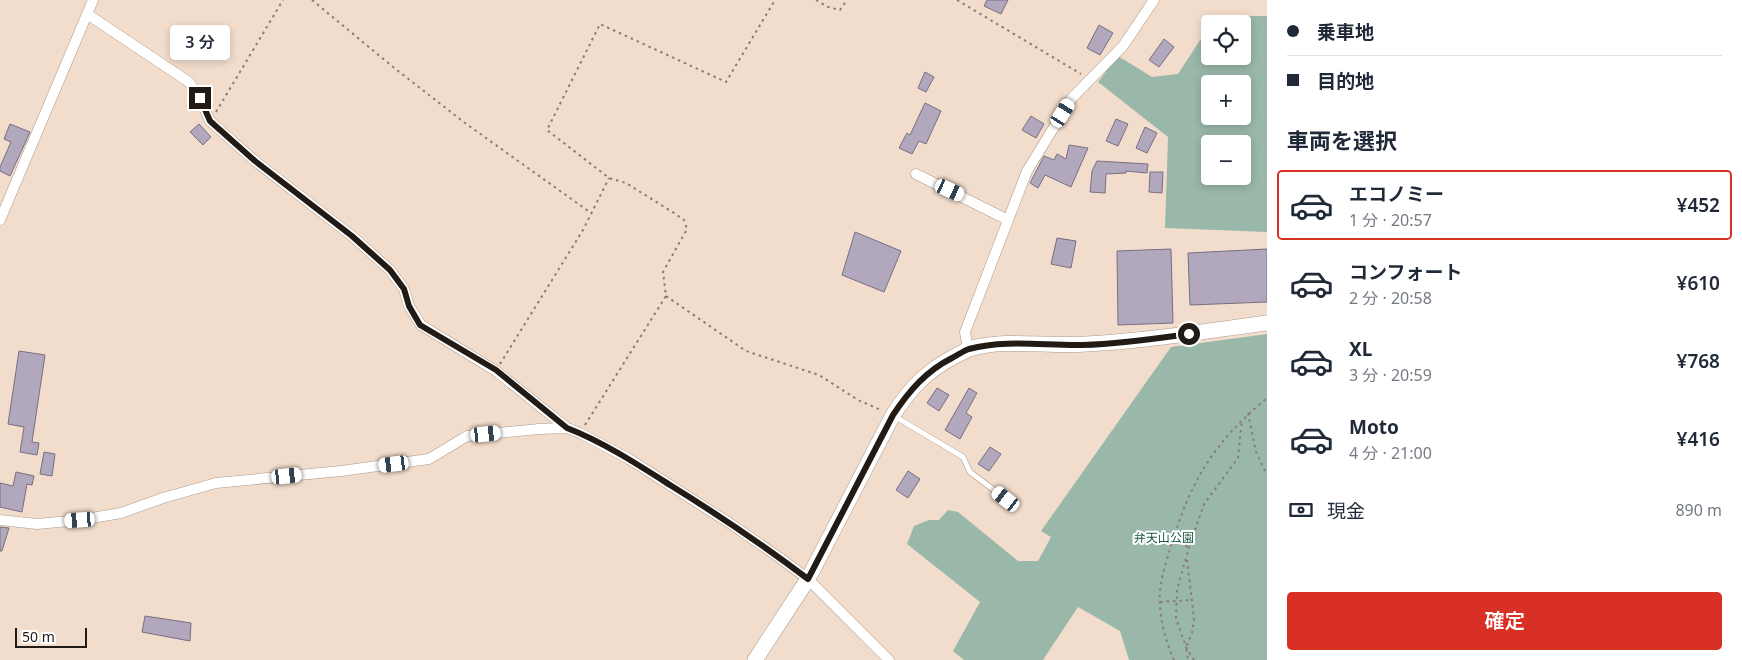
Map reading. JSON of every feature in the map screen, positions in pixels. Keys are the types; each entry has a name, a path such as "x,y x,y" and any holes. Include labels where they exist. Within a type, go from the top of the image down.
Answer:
{"street":[{"path":"0,220 93,0"},
{"path":"968,349 965,332 1027,171 1072,98 1123,46 1154,0"},
{"path":"87,14 189,82 200,98 210,121 255,161 352,236 390,270 404,289 409,306 420,325 496,370 567,428 629,459 732,524 808,579 889,660"},
{"path":"916,174 1008,220"},
{"path":"755,660 808,579 893,415 907,394 926,374 968,349 1002,344 1084,345 1150,340 1267,323"},
{"path":"0,520 38,524 80,520 121,513 163,498 216,483 429,460 467,436 539,428 567,428"}],"lane":[{"path":"893,415 963,456 970,472 1006,499"}],"path":[{"path":"210,121 283,0"},
{"path":"312,0 465,123 591,213"},
{"path":"580,433 666,296 663,272 687,229 684,220 626,182 609,178 547,130 600,24 726,82 775,0"},
{"path":"816,0 828,7 840,10 847,0"},
{"path":"957,0 1090,79"},
{"path":"496,370 583,230 609,178"},
{"path":"666,296 746,351 819,375 858,400 893,415"},
{"path":"1174,660 1162,629 1159,602 1164,569 1182,513 1203,468 1216,448 1248,413 1267,398"},
{"path":"1248,413 1256,452 1267,475"},
{"path":"1188,660 1186,647 1176,618 1177,590 1204,504 1238,458 1242,420"},
{"path":"1173,541 1189,547"},
{"path":"1187,558 1194,618 1186,647 1194,660"},
{"path":"1159,602 1192,600"}],"green space":[{"path":"1251,16 1267,16 1267,232 1165,228 1168,137 1098,82 1118,56 1152,77 1178,74 1201,39 1201,65 1251,65"},
{"name":"弁天山公園","path":"1267,334 1267,660 1129,660 1120,631 1078,607 1043,660 964,660 953,651 980,602 907,544 914,526 929,520 939,520 948,510 958,512 1018,561 1038,561 1051,537 1041,531 1171,347"}],"building":[{"path":"987,0 1008,0 1001,14 984,6"},
{"path":"1099,25 1113,33 1100,55 1087,48"},
{"path":"1164,39 1174,47 1159,67 1149,60"},
{"path":"925,72 934,77 926,92 918,88"},
{"path":"925,103 941,111 926,144 919,141 912,154 899,148 907,133 910,135"},
{"path":"1031,116 1044,124 1036,138 1022,130"},
{"path":"1116,119 1128,124 1118,146 1106,141"},
{"path":"10,124 30,132 10,176 0,171 0,167 11,142 4,139"},
{"path":"199,124 211,137 203,145 190,132"},
{"path":"1145,127 1157,133 1147,153 1136,148"},
{"path":"1069,145 1088,148 1071,187 1045,175 1038,188 1030,183 1044,156 1054,160 1057,154 1066,159"},
{"path":"1097,161 1148,164 1147,173 1126,171 1126,173 1106,174 1105,193 1090,192 1092,171"},
{"path":"1150,172 1163,172 1162,193 1149,192"},
{"path":"855,232 901,251 884,292 842,275"},
{"path":"1057,238 1076,241 1071,268 1051,264"},
{"path":"1171,249 1173,323 1118,325 1117,251"},
{"path":"1267,249 1267,302 1190,305 1188,253"},
{"path":"19,351 45,355 32,442 39,443 37,455 20,452 24,427 8,424"},
{"path":"937,388 949,395 939,411 927,403"},
{"path":"969,388 977,393 966,413 972,417 960,439 945,430"},
{"path":"990,447 1001,454 989,471 978,464"},
{"path":"44,452 55,454 52,476 40,474"},
{"path":"908,471 920,479 908,498 896,490"},
{"path":"16,472 34,476 32,485 27,484 22,512 0,507 0,483 13,486"},
{"path":"0,527 9,528 2,551 0,551"},
{"path":"145,616 191,623 190,641 142,632"}],"route":[{"path":"200,98 210,121 255,161 352,236 390,270 404,289 409,306 420,325 496,370 567,428 629,459 732,524 808,579 893,415 916,384 926,374 946,361 968,349 1002,344 1084,345 1150,340 1189,334"}]}
